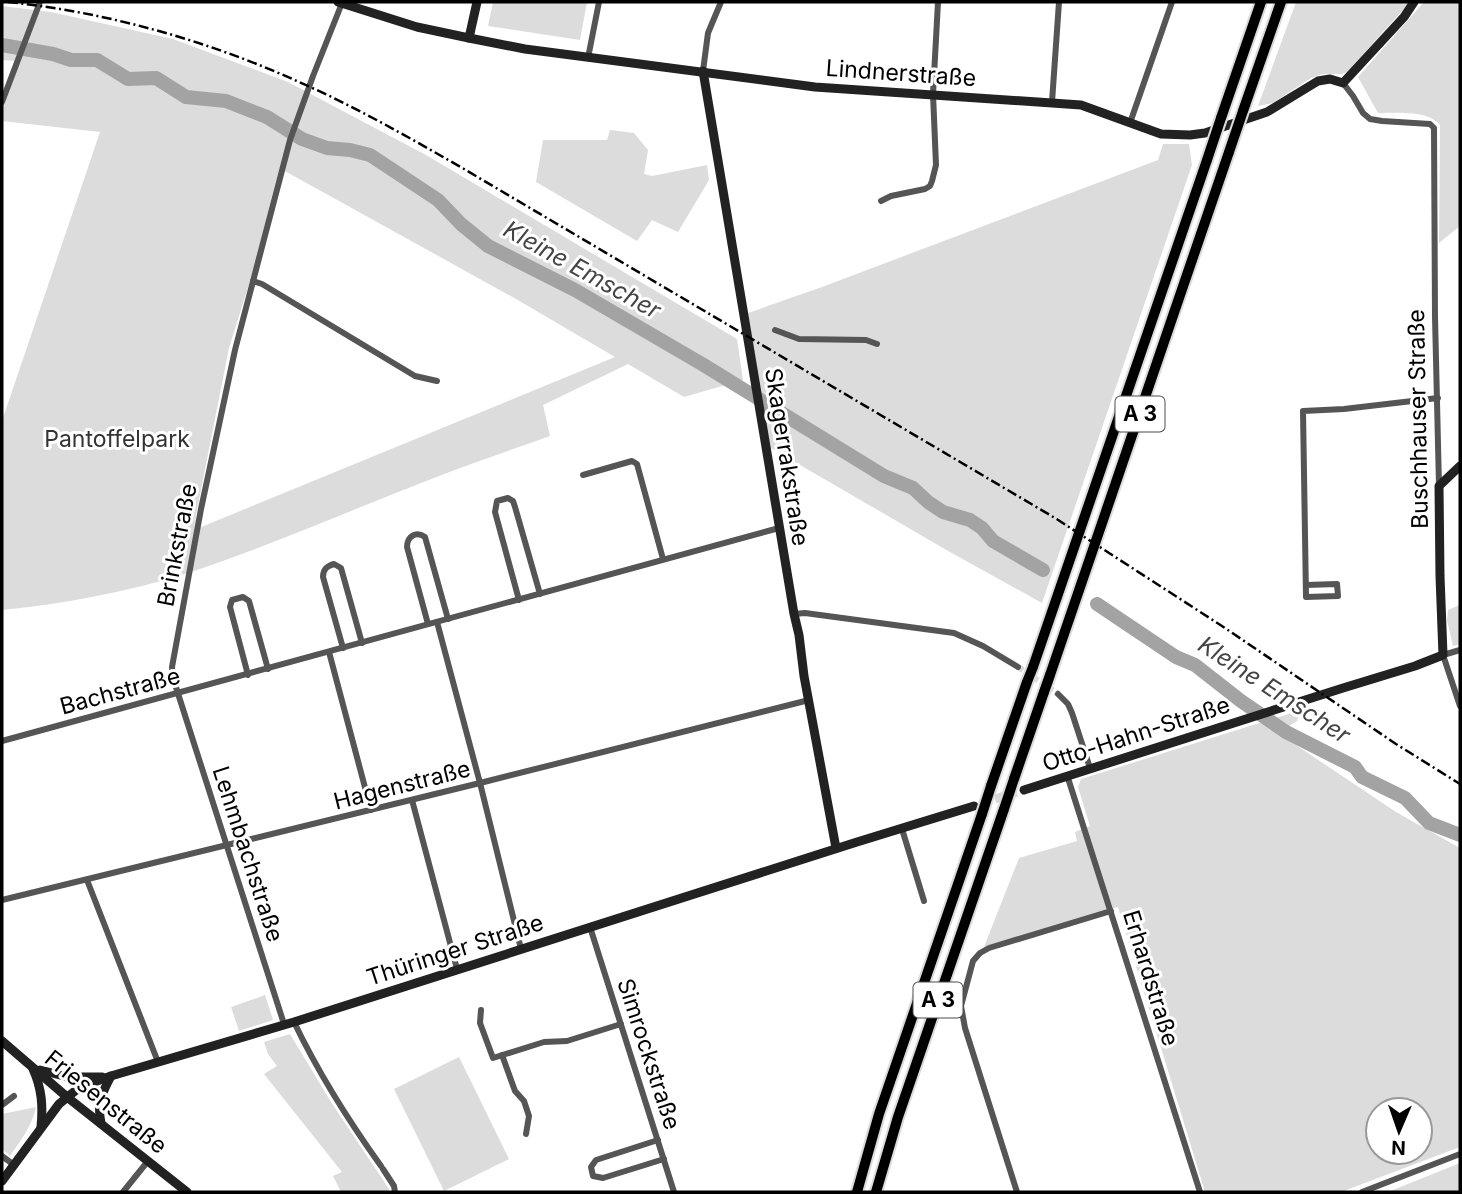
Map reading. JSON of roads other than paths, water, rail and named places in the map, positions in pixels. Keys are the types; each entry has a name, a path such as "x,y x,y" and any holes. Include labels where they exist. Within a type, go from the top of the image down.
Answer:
{"highway":[{"name":"A 3","path":"857,1192 879,1114 978,810 991,786 1261,2"},
{"name":"A 3","path":"876,1192 898,1117 1280,2"}],"street":[{"path":"2,102 40,2"},
{"name":"Lindnerstraße","path":"340,2 408,24 538,51 815,87 1087,106 1161,134 1198,135 1267,113 1318,81 1330,79 1343,83"},
{"name":"Brinkstraße","path":"178,694 172,673 173,654 235,350 290,140 340,2"},
{"path":"468,38 477,2"},
{"path":"588,58 599,2"},
{"path":"703,71 709,33 721,2"},
{"path":"881,201 930,186 936,165 933,94 938,2"},
{"path":"1052,102 1059,2"},
{"path":"1130,123 1172,2"},
{"path":"1343,83 1404,17 1414,2"},
{"name":"Skagerrakstraße","path":"703,71 779,528 836,848"},
{"name":"Buschhauser Straße","path":"1343,83 1370,119 1430,124 1434,128 1440,576 1444,655 1460,706"},
{"path":"253,281 415,376 437,381"},
{"path":"775,330 799,340 866,340 877,344"},
{"path":"1306,585 1337,584 1338,596 1306,597 1303,411 1438,398"},
{"path":"583,475 632,461 637,464 663,559"},
{"path":"1439,485 1460,466"},
{"path":"519,600 495,512 497,501 508,498 513,501 540,594"},
{"name":"Bachstraße","path":"2,741 779,528"},
{"path":"428,624 407,547 411,536 417,534 425,537 448,619"},
{"path":"343,648 323,577 324,570 331,565 338,565 342,571 362,643"},
{"path":"248,675 230,607 232,600 243,597 249,601 268,669"},
{"path":"794,614 805,613 954,633 983,646 1018,667"},
{"path":"437,622 521,949"},
{"name":"Otto-Hahn-Straße","path":"1024,790 1460,650"},
{"path":"329,652 371,810"},
{"name":"Lehmbachstraße","path":"178,694 227,846 289,1023 394,1186 395,1192"},
{"path":"1058,694 1068,704 1072,713 1090,768"},
{"name":"Hagenstraße","path":"2,900 809,700"},
{"name":"Erhardstraße","path":"1067,775 1200,1192"},
{"path":"412,800 457,969"},
{"path":"924,901 902,829 978,810"},
{"name":"Thüringer Straße","path":"67,1097 83,1086 111,1076 289,1023 902,829"},
{"path":"87,880 158,1062"},
{"path":"1017,1192 965,1028 961,1006 973,961 989,948 1111,911"},
{"name":"Simrockstraße","path":"590,927 674,1192"},
{"path":"481,1010 480,1023 493,1058 544,1042 568,1041 621,1024"},
{"name":"Friesenstraße","path":"2,1041 67,1097 187,1192"},
{"path":"502,1055 515,1091 524,1101 529,1116 526,1134"},
{"path":"33,1068 68,1077 111,1076 99,1104 101,1123"},
{"path":"33,1068 41,1090 41,1128"},
{"path":"2,1105 14,1096"},
{"path":"2,1181 67,1097"},
{"path":"658,1140 596,1160 591,1167 593,1176 603,1178 664,1159"},
{"path":"1362,1192 1460,1154"},
{"path":"2,1156 14,1165"},
{"path":"123,1192 148,1160"}],"waterway":[{"name":"Kleine Emscher","path":"2,45 71,60 97,60 128,79 156,78 186,97 226,101 267,117 302,139 327,148 370,155 438,200 488,246 575,290 702,364 884,476 913,488 943,512 970,520 982,528 993,541 1043,570"},
{"name":"Kleine Emscher","path":"1097,604 1176,657 1195,665 1286,732 1355,767 1362,777 1405,798 1429,823 1460,835"}],"tunnel":[{"path":"1018,667 1058,694"},
{"path":"982,803 1024,790"}],"railway":[{"path":"8,2 82,13 193,41 265,67 383,123 1055,518 1460,784"}],"park label":[{"name":"Pantoffelpark","path":"117,439"}]}
